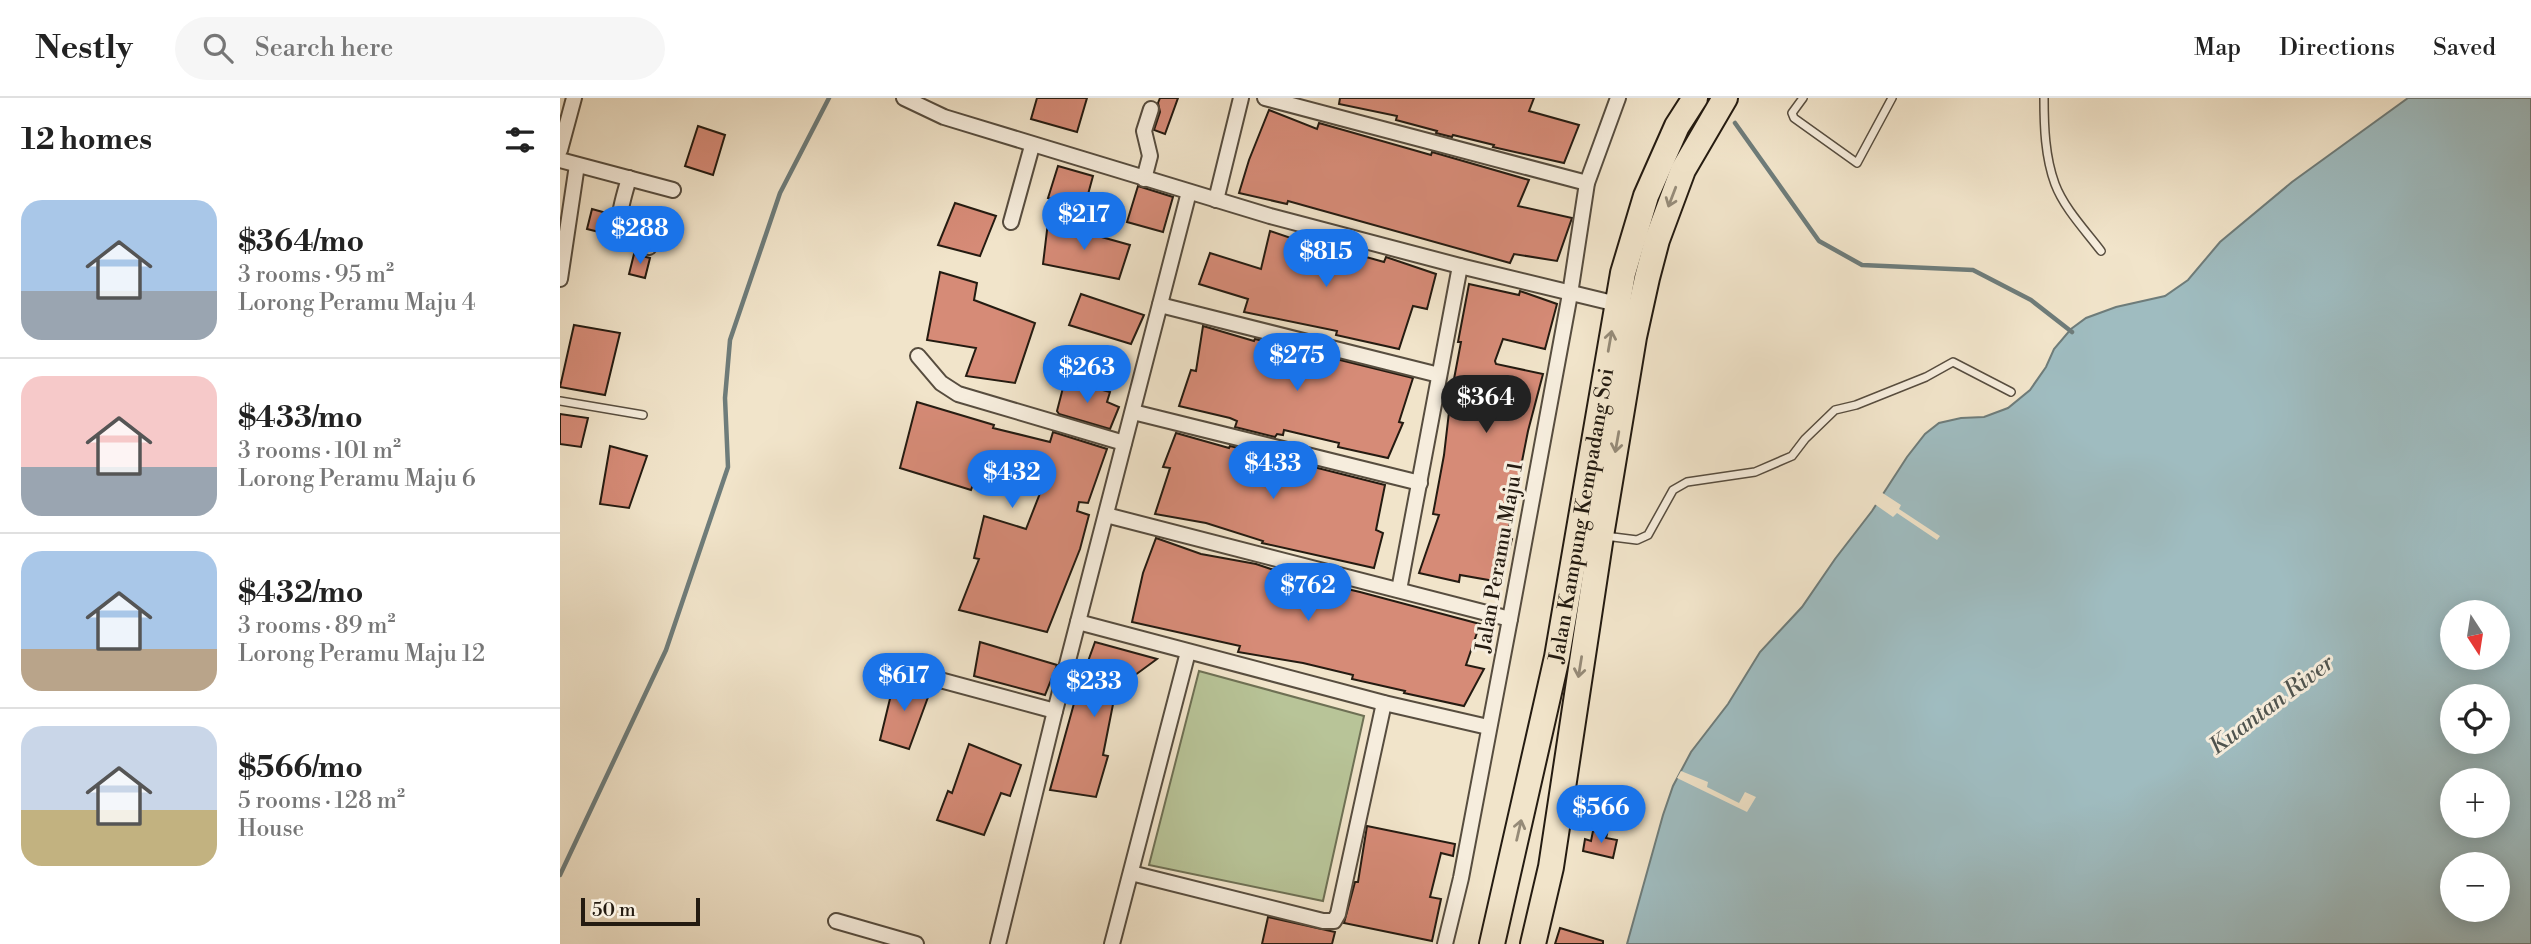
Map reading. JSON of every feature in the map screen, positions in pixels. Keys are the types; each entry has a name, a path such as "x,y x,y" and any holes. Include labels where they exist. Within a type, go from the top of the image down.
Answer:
{"highway":[{"name":"Jalan Kampung Kempadang Soi","path":"1492,944 1557,657 1617,304 1634,233 1646,196 1677,126 1695,98"},
{"name":"Jalan Kampung Kempadang Soi","path":"1533,944 1543,905 1634,337 1647,278 1673,193 1683,170 1725,98"},
{"path":"1504,894 1518,874 1530,869 1538,878 1543,905"}],"street":[{"path":"560,150 574,98"},
{"path":"904,98 944,117 1032,146 1216,200 1460,267 1617,304"},
{"path":"1216,200 1241,98"},
{"path":"1265,98 1587,183"},
{"name":"Jalan Peramu Maju 1","path":"1445,944 1461,878 1510,619 1570,294 1587,183 1618,98"},
{"path":"1144,179 1150,156 1144,131 1152,108"},
{"path":"1011,222 1032,146"},
{"path":"560,160 673,190"},
{"path":"560,279 577,165"},
{"path":"629,178 620,227 626,234 649,247"},
{"path":"998,944 1055,711 1189,192"},
{"path":"1399,590 1460,267"},
{"path":"1160,305 1439,375"},
{"path":"918,356 942,383 958,394 1124,443"},
{"path":"1133,412 1420,483"},
{"path":"1106,515 1510,619"},
{"path":"1078,622 1488,727"},
{"path":"1112,944 1188,652"},
{"path":"888,666 1055,711"},
{"path":"1130,873 1323,921 1334,921 1338,914 1384,702"},
{"path":"836,921 916,944"}],"lane":[{"path":"1803,98 1794,110 1794,118 1857,163 1892,98"},
{"path":"2044,98 2048,155 2055,184 2101,251"},
{"path":"1601,536 1643,538 1648,534 1673,490 1687,482 1755,472 1792,456 1805,439 1835,410 1856,405 1926,377 1953,362 2011,392"},
{"path":"560,401 643,415"}],"green space":[{"path":"1199,671 1364,716 1323,901 1149,865"}],"water":[{"name":"Kuantan River","path":"2408,98 2531,98 2531,944 1627,944 1663,815 1673,786 1691,752 1728,704 1760,652 1802,607 1925,434 1939,423 1984,417 2008,408 2030,390 2046,367 2054,349 2071,329 2086,318 2116,307 2165,296 2188,280 2220,242 2292,182"}],"pier":[{"path":"1881,492 1901,505 1899,509 1940,536 1937,540 1897,513 1893,517 1873,503"},
{"path":"1681,771 1708,782 1707,787 1739,803 1745,792 1756,797 1747,812 1677,778"}],"building":[{"path":"1037,98 1087,98 1077,132 1031,119"},
{"path":"1160,98 1178,98 1165,134 1154,130 1160,112"},
{"path":"1340,98 1534,98 1529,111 1579,125 1564,163 1436,133 1437,131 1396,120 1397,116 1339,104"},
{"path":"1269,110 1317,129 1319,123 1529,180 1518,206 1572,218 1557,261 1514,254 1510,263 1288,201 1287,204 1239,193"},
{"path":"698,126 725,135 713,175 685,166"},
{"path":"1058,166 1093,176 1084,209 1048,198"},
{"path":"1138,186 1173,197 1163,232 1127,222"},
{"path":"955,203 996,216 980,256 938,245"},
{"path":"592,209 610,214 607,234 587,229"},
{"path":"1048,222 1130,245 1119,279 1043,264"},
{"path":"1270,231 1326,250 1327,246 1384,262 1386,257 1436,274 1427,309 1413,306 1399,349 1336,335 1337,331 1244,312 1248,299 1199,284 1210,253 1261,269"},
{"path":"634,254 650,258 645,278 629,274"},
{"path":"940,272 977,283 974,300 1035,323 1015,383 966,376 976,348 927,340"},
{"path":"1469,284 1519,295 1520,291 1557,304 1545,349 1503,339 1495,361 1496,364 1543,374 1528,431 1507,537 1512,539 1500,582 1460,575 1459,582 1419,573 1439,515 1433,514"},
{"path":"1081,294 1144,315 1131,344 1069,325"},
{"path":"574,325 620,333 605,395 560,387"},
{"path":"1203,326 1254,341 1255,339 1413,378 1399,422 1403,423 1388,458 1338,447 1339,443 1284,430 1283,435 1277,434 1275,437 1235,427 1237,421 1230,418 1179,406 1191,370 1196,371"},
{"path":"1065,380 1110,392 1107,402 1119,407 1110,429 1059,414 1057,411"},
{"path":"917,402 994,425 993,428 1050,442 1053,432 1107,449 1088,503 1079,502 1077,511 1089,515 1080,549 1047,632 959,610 979,559 974,558 984,516 1026,529 1044,483 980,465 971,490 900,468"},
{"path":"560,414 588,418 581,447 560,444"},
{"path":"1176,433 1385,485 1376,530 1383,533 1374,568 1262,543 1263,541 1206,523 1155,514 1170,468 1163,467"},
{"path":"610,446 647,456 629,508 600,504"},
{"path":"1156,538 1201,554 1256,564 1313,583 1360,592 1480,624 1466,665 1484,669 1464,706 1404,693 1405,691 1352,679 1353,675 1303,663 1238,652 1240,646 1132,622 1143,573"},
{"path":"980,642 1057,665 1045,695 974,676"},
{"path":"1095,642 1157,659 1116,689 1103,755 1108,756 1096,797 1050,790 1078,689"},
{"path":"895,678 931,689 909,749 880,740"},
{"path":"969,744 1021,765 1010,796 1001,793 984,835 937,820 948,791 952,793"},
{"path":"1367,826 1455,844 1453,856 1441,853 1430,897 1441,899 1432,941 1344,923 1355,882 1358,882"},
{"path":"1593,831 1607,834 1606,838 1617,840 1613,858 1583,851 1585,839 1591,841"},
{"path":"1268,917 1335,932 1332,944 1262,944"},
{"path":"1560,928 1603,941 1603,944 1555,944"}],"waterway":[{"path":"560,875 666,650 728,467 725,398 730,340 780,193 829,98"},
{"path":"1735,123 1819,241 1862,265 1973,270 2031,300 2072,332"}]}
